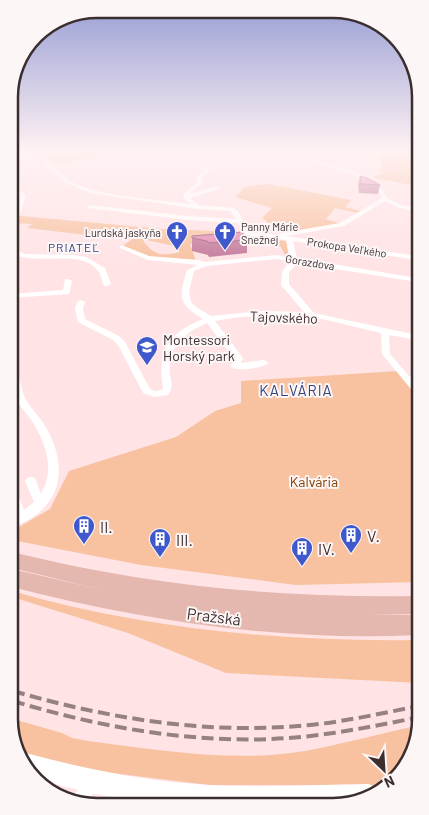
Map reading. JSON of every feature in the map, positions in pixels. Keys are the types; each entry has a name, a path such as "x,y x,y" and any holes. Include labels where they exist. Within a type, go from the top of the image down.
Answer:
{"main road":[{"name":"Pražská","path":"17,561 123,584 215,598 314,605 411,605"},
{"name":"Pražská","path":"17,579 73,594 213,616 314,624 411,625"}],"street":[{"path":"85,189 92,192 198,207 232,209 241,221"},
{"path":"186,197 186,194 193,189"},
{"path":"186,197 213,189"},
{"path":"379,189 385,199 399,206 412,209"},
{"path":"17,190 23,196 17,215"},
{"path":"186,197 198,207"},
{"path":"280,236 342,225 385,199"},
{"path":"90,206 188,218 241,221"},
{"name":"Prokopa Veľkého","path":"241,221 247,234 280,236 412,257"},
{"path":"289,238 294,263 287,268 283,275 285,285 311,314"},
{"name":"Gorazdova","path":"122,247 148,258 198,262 202,265 274,257 292,258 412,279"},
{"path":"17,253 34,256 81,258 102,270 106,284"},
{"path":"202,265 190,272 186,296 189,305 209,320 238,358 236,367 264,363"},
{"path":"17,296 66,292 68,281"},
{"name":"Tajovského","path":"81,302 78,309 81,320 116,338 127,352 146,391 154,394 165,393 168,388 165,360 169,348 184,333 209,320 253,314 311,314 386,332 412,336"},
{"path":"386,332 386,354 412,384"},
{"path":"17,382 21,398 35,418 55,462 54,479 39,505 17,519"},
{"path":"32,481 39,505"},
{"path":"36,770 85,793 108,786 210,798 346,796"}],"green space":[{"path":"243,189 295,189 351,200 345,207 361,211 358,213 335,208 326,219 342,224 280,233 286,226 269,223 262,218 272,208 235,197"},
{"path":"17,216 162,229 242,232 242,237 287,241 289,252 285,255 281,247 261,241 211,246 190,244 196,261 156,259 123,246 132,239 27,228 32,224 17,223","holes":["146,240 175,246 180,252 159,254 144,242"]},
{"name":"Kalvária","path":"398,371 412,385 411,582 296,585 141,565 17,541 17,528 50,509 69,471 176,437 215,411 241,403 241,381"},
{"path":"17,592 111,615 162,624 317,639 411,640 411,683 226,673 128,633 17,599"},
{"path":"17,720 62,733 72,738 88,741 196,754 251,756 305,751 411,727 406,749 401,758 395,767 374,785 209,785 70,767 26,754"}],"building":[{"path":"242,232 247,240 209,243 192,238 192,236"}],"railway":[{"path":"17,692 88,710 126,717 164,723 241,728 319,724 411,708"},
{"path":"17,702 83,720 119,727 155,733 228,739 301,737 411,719"}],"place":[{"name":"Lurdská jaskyňa","path":"177,251"},
{"name":"Panny Márie Snežnej","path":"225,251"},
{"name":"Montessori Horský park","path":"147,366"},
{"name":"II.","path":"84,545"},
{"name":"V.","path":"351,554"},
{"name":"III.","path":"160,558"},
{"name":"IV.","path":"302,567"}],"district":[{"name":"PRIATEĽ","path":"74,247"},
{"name":"KALVÁRIA","path":"296,390"}]}
